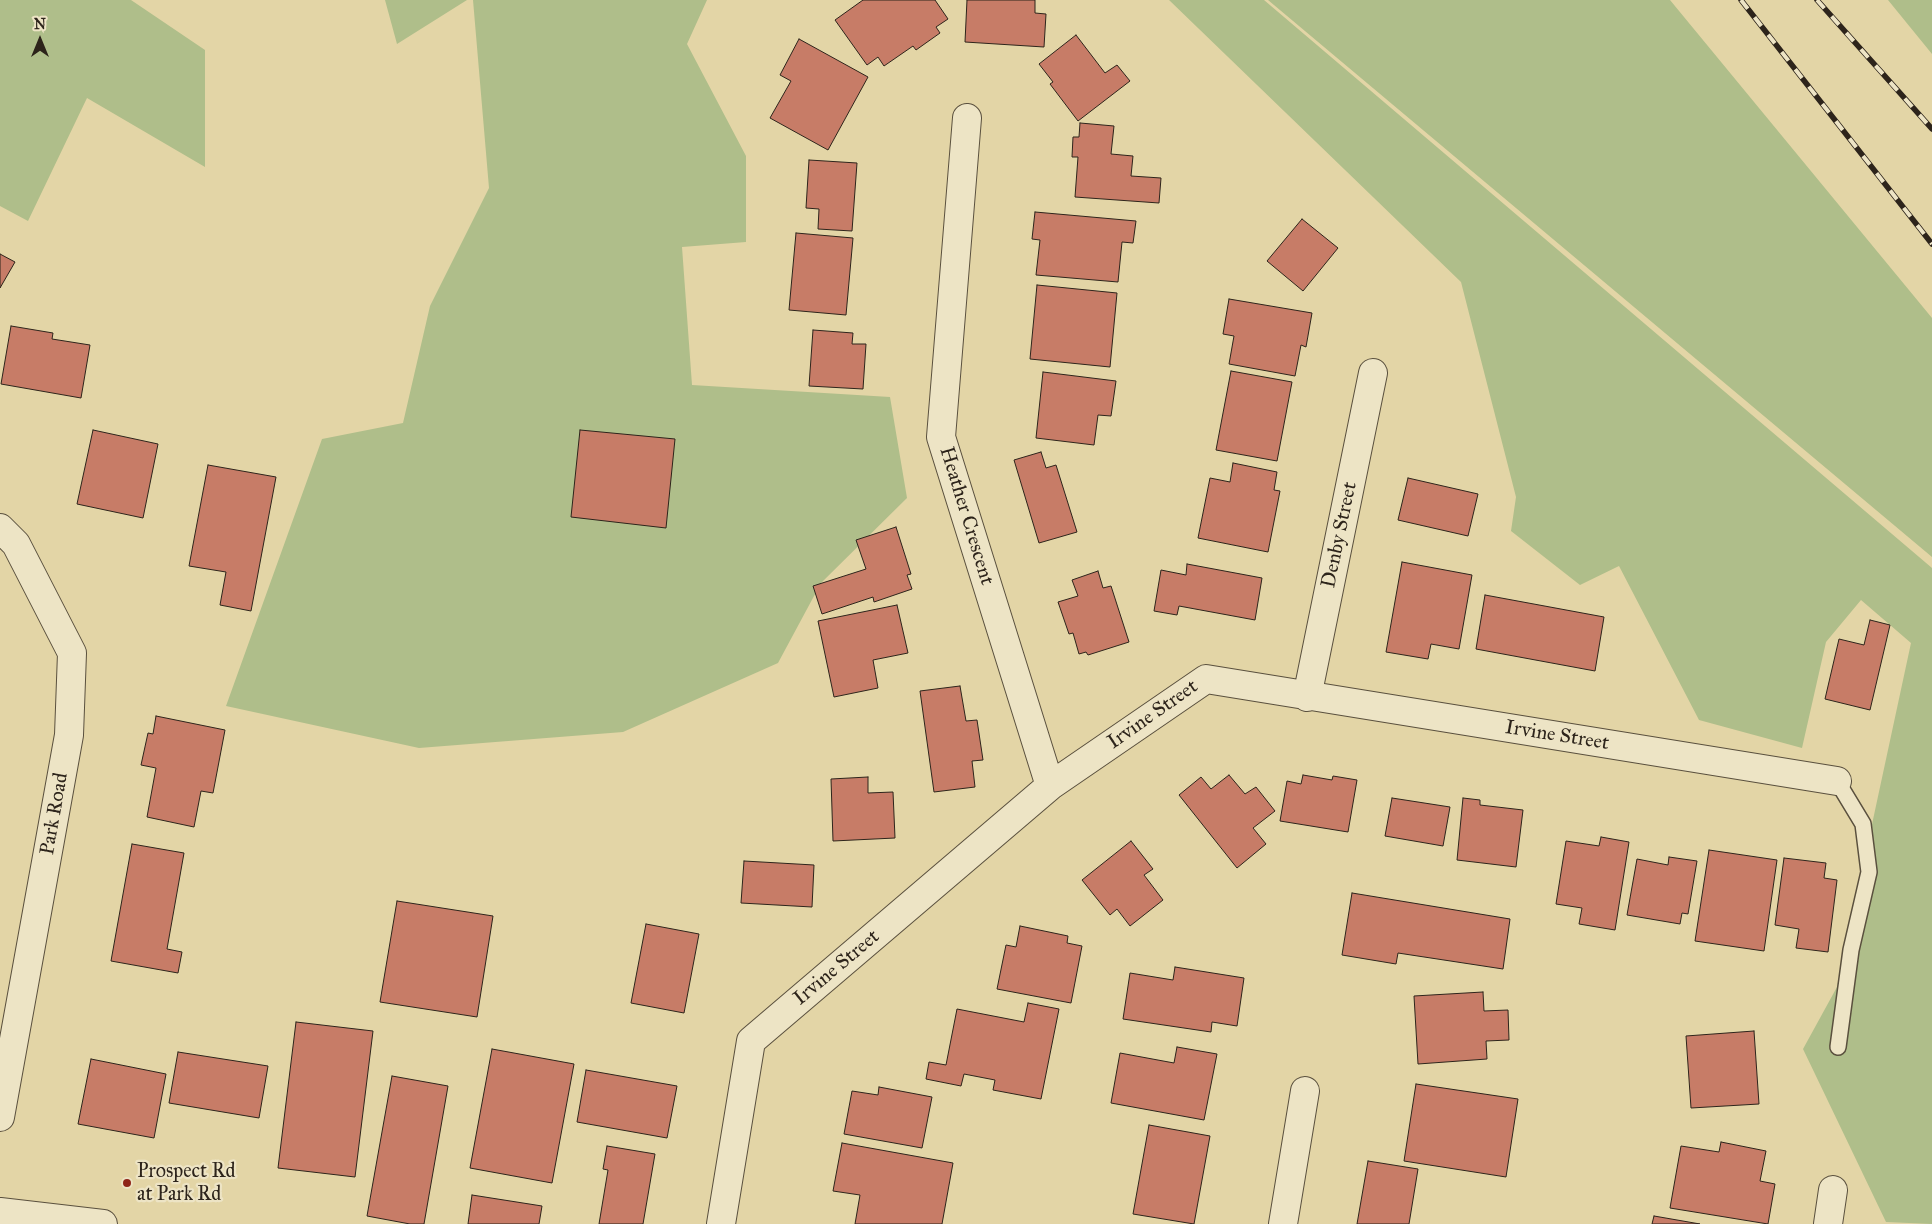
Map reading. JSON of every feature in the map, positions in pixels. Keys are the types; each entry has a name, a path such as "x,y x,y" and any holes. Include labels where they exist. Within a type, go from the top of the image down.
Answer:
{"street":[{"name":"Heather Crescent","path":"967,118 941,437 1050,786"},
{"name":"Denby Street","path":"1308,697 1373,374"},
{"name":"Park Road","path":"0,528 16,544 72,653 69,734 0,1117"},
{"name":"Irvine Street","path":"721,1224 752,1041 1050,786 1206,679 1837,781"},
{"path":"1283,1224 1305,1091"},
{"path":"1828,1224 1833,1190"},
{"path":"0,1212 103,1224"}],"lane":[{"path":"1837,781 1864,824 1869,872 1851,950 1838,1047"}],"green space":[{"path":"0,0 131,0 205,50 205,167 87,98 28,221 0,206"},
{"path":"385,0 467,0 397,44"},
{"path":"473,0 707,0 687,44 746,156 746,242 682,247 692,385 890,397 907,498 821,583 778,663 623,732 419,748 226,706 322,439 403,423 430,306 489,188"},
{"path":"1169,0 1264,0 1932,568 1932,1224 1886,1222 1803,1049 1837,987 1911,643 1861,600 1826,642 1802,748 1699,720 1619,566 1580,585 1511,531 1516,497 1461,282"},
{"path":"1268,0 1670,0 1932,318 1932,557"},
{"path":"1888,0 1932,0 1932,54"}],"building":[{"path":"863,0 935,0 948,19 936,27 940,33 916,50 913,46 884,66 878,57 867,65 835,20"},
{"path":"967,0 1035,0 1035,13 1046,14 1044,47 965,42"},
{"path":"1076,35 1105,73 1117,65 1130,81 1078,121 1050,84 1053,82 1039,64"},
{"path":"799,39 868,77 828,150 770,118 791,81 780,75"},
{"path":"1080,123 1114,126 1111,154 1133,156 1131,176 1161,178 1159,203 1075,197 1078,157 1072,157 1073,137 1079,137"},
{"path":"809,160 857,163 852,231 818,229 819,209 806,208"},
{"path":"1035,212 1136,221 1133,243 1122,242 1118,282 1036,275 1040,240 1032,239"},
{"path":"1302,219 1338,248 1303,291 1267,261"},
{"path":"796,233 853,238 846,315 789,310"},
{"path":"0,254 15,262 0,288"},
{"path":"1037,285 1117,293 1110,367 1030,359"},
{"path":"1229,299 1312,313 1306,347 1301,345 1295,376 1229,364 1234,336 1223,334"},
{"path":"11,326 53,333 52,339 90,345 81,398 1,384"},
{"path":"813,330 853,333 852,344 866,344 863,389 809,386"},
{"path":"1231,371 1292,382 1277,461 1216,450"},
{"path":"1043,372 1116,381 1111,416 1098,415 1094,445 1036,438"},
{"path":"93,430 158,444 143,518 77,504"},
{"path":"580,430 675,439 666,528 571,517"},
{"path":"1041,452 1046,468 1056,465 1077,532 1039,543 1014,460"},
{"path":"1233,463 1277,472 1274,490 1280,491 1268,552 1198,538 1210,478 1230,482"},
{"path":"208,465 276,477 251,611 220,605 226,572 189,566"},
{"path":"1408,478 1478,494 1468,536 1398,520"},
{"path":"896,527 911,574 907,575 912,589 874,602 873,597 822,614 813,586 866,569 856,540"},
{"path":"1402,562 1472,575 1459,649 1431,644 1428,659 1386,652"},
{"path":"1187,564 1262,578 1255,620 1179,606 1177,615 1154,611 1161,570 1186,575"},
{"path":"1098,571 1103,588 1111,586 1129,642 1088,655 1086,652 1079,654 1073,633 1069,634 1058,602 1078,596 1072,580"},
{"path":"1485,595 1604,617 1595,671 1476,649"},
{"path":"897,605 908,653 873,660 878,688 834,697 818,621"},
{"path":"1870,620 1890,625 1870,710 1825,699 1839,639 1864,645"},
{"path":"960,686 966,721 977,720 983,760 972,761 975,787 934,792 920,691"},
{"path":"156,716 225,730 213,793 201,791 194,827 147,817 156,768 141,765 148,733 153,734"},
{"path":"1229,775 1245,794 1256,787 1275,811 1253,828 1266,844 1237,868 1179,795 1201,777 1211,789"},
{"path":"1303,775 1332,780 1333,776 1357,780 1348,832 1280,821 1287,781 1301,784"},
{"path":"868,777 868,793 893,792 895,838 833,841 831,779"},
{"path":"1392,798 1450,807 1443,846 1385,836"},
{"path":"1463,798 1480,800 1480,805 1523,810 1516,867 1457,860"},
{"path":"1601,837 1629,842 1615,930 1579,924 1582,908 1556,904 1566,841 1599,846"},
{"path":"1131,841 1153,869 1144,875 1163,900 1130,926 1117,909 1110,915 1082,880"},
{"path":"132,844 184,853 167,949 182,952 178,973 111,961"},
{"path":"1709,850 1777,860 1764,951 1695,941"},
{"path":"1669,857 1697,861 1688,914 1682,913 1680,924 1627,915 1637,859 1668,865"},
{"path":"1784,858 1826,863 1824,878 1837,880 1828,952 1796,948 1799,929 1775,925"},
{"path":"744,861 814,865 812,907 741,903"},
{"path":"1352,893 1510,919 1503,969 1398,953 1396,964 1342,955"},
{"path":"397,901 493,916 477,1017 380,1002"},
{"path":"646,924 699,934 684,1013 631,1003"},
{"path":"1020,926 1068,936 1067,943 1082,946 1071,1003 997,989 1006,945 1016,947"},
{"path":"1175,967 1244,978 1237,1026 1212,1022 1211,1032 1123,1019 1130,973 1173,980"},
{"path":"1483,992 1484,1011 1508,1010 1509,1040 1486,1041 1487,1059 1418,1064 1414,996"},
{"path":"1028,1003 1059,1009 1041,1099 993,1090 995,1080 964,1074 961,1086 926,1079 929,1062 946,1065 957,1009 1024,1022"},
{"path":"296,1022 373,1031 355,1177 278,1168"},
{"path":"1754,1031 1759,1104 1691,1108 1686,1036"},
{"path":"1177,1047 1217,1054 1204,1120 1111,1103 1120,1053 1174,1063"},
{"path":"492,1049 574,1064 552,1183 470,1168"},
{"path":"178,1052 268,1066 259,1118 169,1103"},
{"path":"91,1059 166,1074 154,1138 78,1124"},
{"path":"586,1070 677,1086 667,1138 577,1122"},
{"path":"392,1076 448,1086 424,1224 410,1224 367,1216"},
{"path":"1416,1084 1518,1099 1506,1177 1404,1161"},
{"path":"879,1087 932,1097 922,1148 844,1134 852,1091 878,1095"},
{"path":"1149,1125 1210,1136 1194,1224 1133,1214"},
{"path":"1721,1142 1766,1151 1760,1181 1775,1184 1768,1224 1670,1208 1681,1146 1719,1152"},
{"path":"842,1143 953,1163 942,1224 855,1224 860,1195 833,1191"},
{"path":"607,1146 655,1154 643,1224 599,1224 608,1170 603,1169"},
{"path":"1368,1161 1418,1169 1409,1224 1357,1224"},
{"path":"472,1195 542,1206 539,1224 468,1224"},
{"path":"1654,1216 1700,1224 1652,1224"}],"railway":[{"path":"1741,0 1932,244"},
{"path":"1817,0 1932,129"}],"place":[{"name":"Prospect Rd at Park Rd","path":"127,1183"}]}
